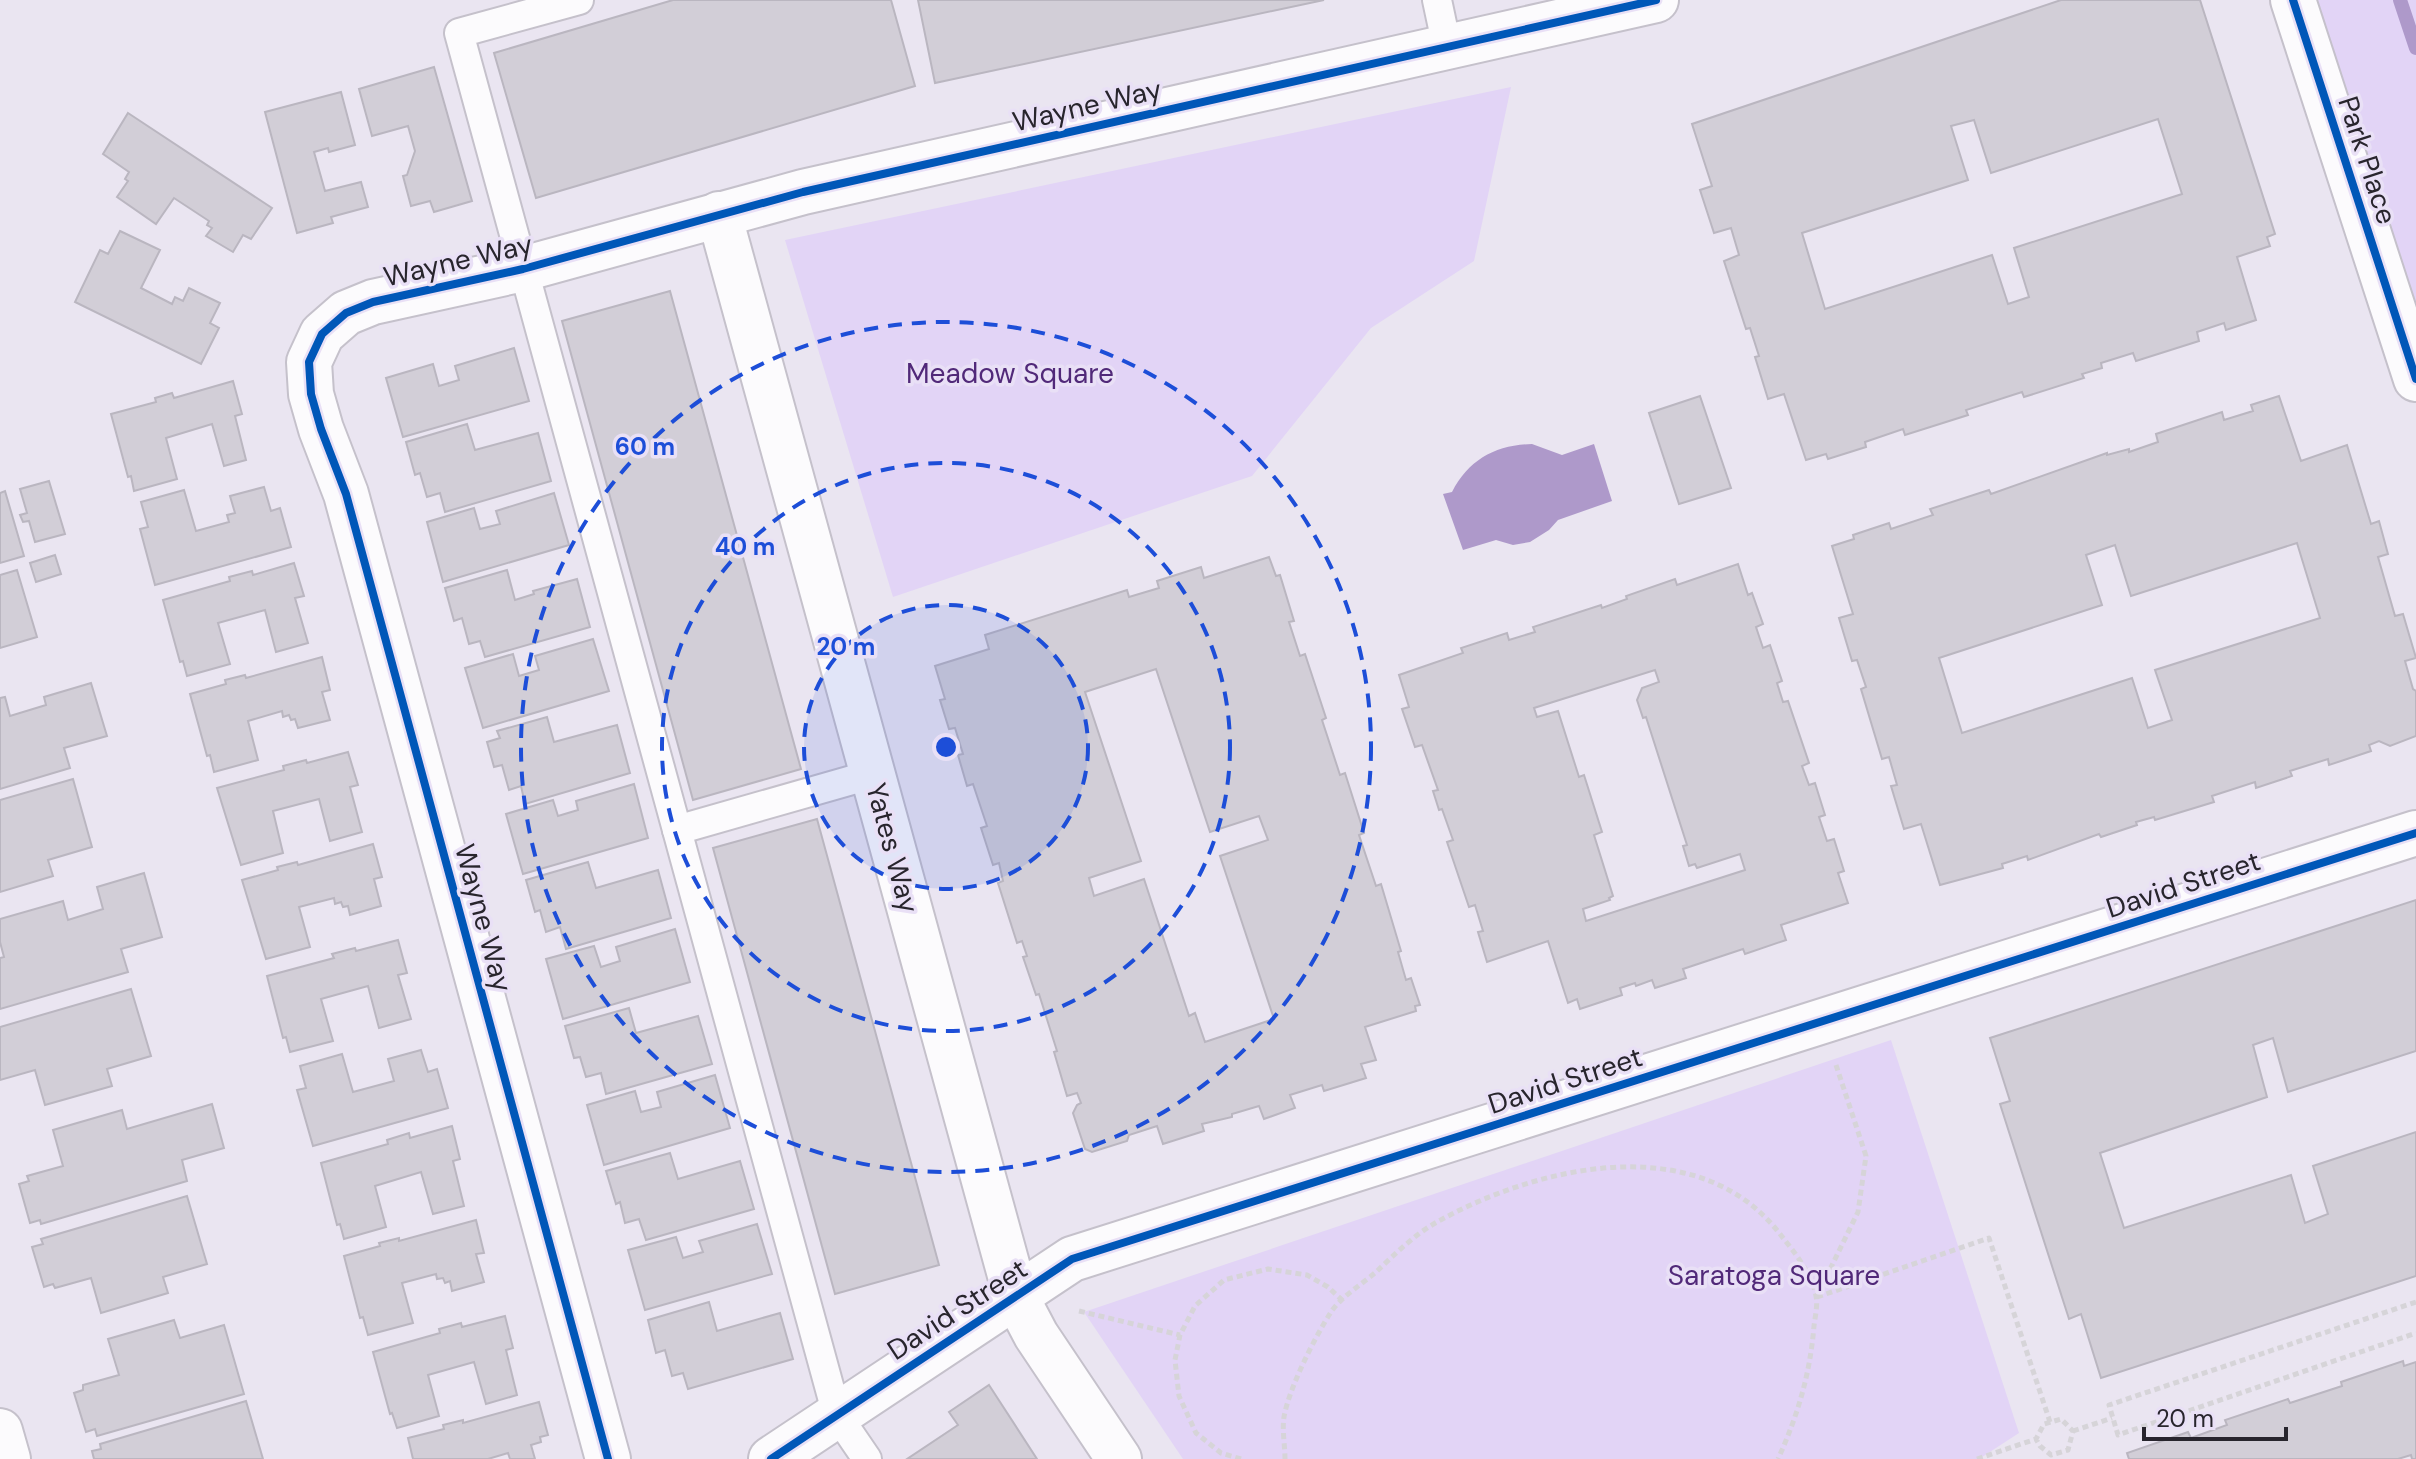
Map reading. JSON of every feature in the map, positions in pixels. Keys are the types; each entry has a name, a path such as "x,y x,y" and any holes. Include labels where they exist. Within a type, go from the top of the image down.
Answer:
{"street":[{"name":"Wayne Way","path":"608,1459 346,494 311,394 309,362 322,334 346,313 373,302 523,269 848,181 1656,0"},
{"name":"Park Place","path":"2293,0 2416,379"},
{"name":"Yates Way","path":"719,214 1016,1297 1036,1335 1119,1459"},
{"name":"David Street","path":"771,1459 1072,1259 2416,833"},
{"path":"0,1431 8,1459"}],"lane":[{"path":"579,0 459,33 837,1415 867,1459"},
{"path":"1437,0 1447,47"},
{"path":"677,830 873,774"}],"path":[{"path":"1778,1459 1796,1420 1811,1366 1817,1297 1858,1212 1866,1156 1822,1022"},
{"path":"1285,1459 1284,1417 1301,1369 1333,1310 1433,1224 1485,1198 1557,1176 1627,1166 1687,1172 1731,1189 1769,1219 1800,1259 1817,1297"},
{"path":"1817,1297 1989,1238 2050,1422"},
{"path":"1241,1459 1221,1453 1196,1433 1179,1396 1175,1360 1180,1335 1195,1306 1224,1280 1268,1269 1307,1275 1328,1287 1343,1301"},
{"path":"1016,1297 1180,1335"},
{"path":"2416,1302 2109,1405 2112,1418 2118,1435 2416,1333"},
{"path":"2073,1431 2112,1418"},
{"path":"2061,1419 2073,1431 2068,1450 2063,1456 2051,1455 2036,1439 2038,1430 2061,1419"},
{"path":"1977,1459 2036,1439"}],"green space":[{"path":"2313,0 2416,0 2416,311"},
{"name":"Meadow Square","path":"1511,87 1474,261 1371,328 1252,476 893,597 785,240"},
{"name":"Saratoga Square","path":"1891,1040 2019,1433 1979,1459 1183,1459 1084,1312"}],"shaded area":[{"path":"1532,444 1562,455 1594,444 1612,501 1558,520 1530,542 1513,545 1496,540 1463,550 1443,494 1452,492 1467,471 1485,456 1507,447"}],"building":[{"path":"673,0 891,0 915,86 536,198 494,53"},
{"path":"918,0 1324,0 935,83"},
{"path":"2061,0 2200,0 2275,234 2267,237 2270,246 2237,257 2256,320 2226,330 2224,323 2197,332 2199,341 2136,361 2133,353 2101,363 2102,368 2082,374 2084,378 2024,397 2022,392 1966,410 1968,415 1905,435 1903,429 1865,442 1866,447 1828,459 1826,454 1806,460 1784,394 1768,399 1755,357 1759,356 1750,328 1746,329 1724,261 1739,255 1731,228 1714,233 1700,190 1712,186 1692,124","holes":["2158,119 2182,194 2014,248 2029,297 2008,304 1992,255 1825,309 1802,233 1968,180 1951,126 1974,120 1991,173"]},
{"path":"434,67 472,201 434,212 430,201 411,206 403,176 407,175 415,151 408,126 372,136 359,89"},
{"path":"341,92 355,145 329,152 328,148 314,152 325,191 361,182 368,207 331,217 333,223 297,233 265,112"},
{"path":"128,113 272,208 251,239 243,235 233,252 206,236 212,228 207,225 209,221 174,198 156,224 117,197 128,181 125,179 129,172 103,154"},
{"path":"120,231 160,250 141,288 172,304 175,297 183,301 189,288 220,303 210,323 219,328 201,364 75,302 100,250 108,254"},
{"path":"670,291 801,769 693,800 562,321"},
{"path":"514,348 529,401 403,437 386,378 433,364 439,386 459,380 455,366"},
{"path":"233,381 242,414 235,416 246,460 224,466 212,424 166,438 177,479 134,491 111,414 156,402 155,398 172,393 174,398"},
{"path":"1700,396 1731,488 1679,504 1649,413"},
{"path":"2279,396 2301,461 2347,445 2371,524 2379,521 2388,554 2378,557 2395,616 2403,614 2416,658 2405,661 2416,691 2416,736 2390,746 2379,741 2369,745 2371,751 2329,765 2328,759 2290,771 2292,776 2256,788 2255,782 2212,796 2214,802 2155,820 2154,817 2136,822 2137,825 2101,837 2099,834 2028,860 2027,856 2002,864 2003,868 1940,885 1921,824 1904,829 1891,786 1897,785 1889,757 1882,759 1861,689 1866,687 1857,660 1852,661 1839,618 1853,614 1832,546 1889,523 1891,529 1933,515 1930,509 1989,490 1991,494 2107,453 2129,449 2129,452 2158,442 2156,434 2222,412 2224,420 2253,411 2251,405","holes":["2297,543 2320,618 2155,670 2172,720 2148,728 2132,678 1962,733 1939,658 2102,605 2086,555 2115,545 2131,596"]},
{"path":"467,424 475,450 538,433 551,481 445,512 440,493 427,497 420,473 415,475 406,442"},
{"path":"49,481 65,534 35,542 29,521 23,522 20,515 27,513 20,489"},
{"path":"264,487 271,511 280,508 291,547 155,585 140,529 148,527 141,502 184,490 196,531 229,522 227,515 235,513 230,496"},
{"path":"5,491 24,556 0,563 0,493"},
{"path":"554,493 569,545 443,582 427,522 474,508 480,529 500,524 496,511"},
{"path":"55,555 61,574 36,582 30,563"},
{"path":"1269,557 1276,576 1280,575 1294,621 1289,622 1300,656 1305,654 1340,775 1345,773 1364,833 1359,835 1376,886 1381,884 1401,951 1398,952 1406,980 1411,978 1420,1005 1415,1006 1416,1011 1365,1027 1376,1060 1361,1064 1366,1078 1324,1091 1322,1085 1290,1095 1295,1108 1264,1119 1259,1106 1202,1124 1204,1131 1163,1144 1157,1126 1129,1135 1127,1141 1092,1152 1085,1149 1073,1113 1081,1103 1077,1093 1067,1096 1039,994 1036,995 1023,957 1027,956 1022,941 1017,943 998,883 1003,881 999,863 993,865 981,828 987,826 973,784 967,786 958,755 963,754 955,728 949,729 940,700 945,699 935,666 989,649 985,635 1127,590 1129,597 1159,588 1157,581 1201,567 1204,578","holes":["1156,669 1210,832 1259,816 1268,840 1220,856 1274,1019 1205,1042 1195,1013 1189,1016 1144,879 1094,896 1089,878 1141,861 1085,692"]},
{"path":"294,563 304,596 295,598 308,643 276,652 265,610 218,623 230,664 187,676 183,661 180,662 163,600 230,581 229,577 252,571 253,575"},
{"path":"1738,564 1748,595 1752,593 1763,624 1756,627 1763,648 1770,645 1782,681 1777,683 1783,702 1788,701 1809,763 1802,766 1809,785 1815,783 1825,815 1819,817 1827,841 1834,839 1844,871 1838,873 1848,903 1781,925 1786,940 1745,954 1743,949 1683,969 1686,978 1655,988 1652,980 1620,988 1622,995 1580,1009 1577,999 1568,1003 1548,941 1487,962 1478,932 1483,931 1475,905 1469,907 1447,842 1453,840 1433,791 1438,790 1422,745 1415,747 1402,709 1409,707 1399,675 1463,653 1461,648 1507,633 1509,640 1535,632 1533,627 1601,605 1602,608 1675,579 1677,585","holes":["1655,670 1659,682 1642,688 1637,700 1643,718 1646,717 1687,845 1683,846 1689,866 1695,864 1697,868 1740,854 1745,870 1586,921 1583,909 1610,900 1613,896 1594,835 1602,832 1584,775 1579,777 1558,711 1537,717 1534,708"]},
{"path":"17,570 37,637 0,648 0,575"},
{"path":"507,570 515,600 534,594 533,591 577,579 590,627 485,657 480,641 469,644 462,618 454,621 445,588"},
{"path":"593,639 609,691 483,728 465,668 513,654 519,676 539,670 535,656"},
{"path":"322,657 330,690 322,692 330,720 298,728 295,719 291,720 289,715 283,717 282,711 248,721 258,760 214,772 190,694 226,684 225,680 245,675 246,678"},
{"path":"91,683 107,736 64,748 70,768 0,789 0,698 5,697 10,716 46,705 44,697"},
{"path":"547,717 554,742 617,725 630,773 525,804 521,786 509,790 502,765 494,767 487,742 500,738 497,731"},
{"path":"348,752 358,785 350,787 362,832 330,841 319,799 273,811 283,853 241,865 217,788 284,770 283,766"},
{"path":"73,779 92,847 48,860 53,876 0,892 0,800"},
{"path":"634,784 648,838 523,874 506,814 553,800 558,816 578,810 576,801"},
{"path":"817,819 939,1265 835,1294 713,848"},
{"path":"373,844 382,877 374,879 381,906 350,915 348,906 343,907 341,902 335,904 334,898 299,907 310,947 266,959 242,880 278,870 277,867 297,862 298,865"},
{"path":"588,862 596,888 658,870 671,918 566,949 560,927 546,932 540,910 535,912 526,880"},
{"path":"144,873 162,937 121,949 128,972 0,1009 0,958 4,957 0,942 0,919 63,901 68,920 103,909 97,887"},
{"path":"2416,900 2416,1051 2288,1092 2273,1038 2253,1045 2267,1097 2100,1153 2124,1228 2291,1175 2305,1223 2328,1214 2313,1166 2416,1132 2416,1276 2101,1378 2081,1314 2069,1319 2000,1104 2010,1101 1990,1038"},
{"path":"675,929 690,982 563,1019 546,959 594,946 601,967 620,961 616,947"},
{"path":"398,940 407,973 398,975 411,1019 379,1028 368,986 321,999 333,1041 290,1052 286,1037 283,1038 267,976 334,958 332,954"},
{"path":"131,989 151,1056 107,1069 112,1086 45,1105 35,1070 0,1080 0,1027"},
{"path":"629,1008 636,1033 698,1016 712,1064 606,1094 601,1073 586,1077 580,1057 574,1058 565,1026"},
{"path":"421,1050 428,1072 437,1069 448,1108 313,1146 297,1090 306,1088 300,1066 342,1054 353,1092 394,1081 388,1059"},
{"path":"715,1075 730,1128 604,1165 587,1105 635,1091 641,1112 661,1107 657,1092"},
{"path":"212,1104 224,1148 182,1160 187,1181 41,1224 40,1220 30,1223 19,1184 29,1181 27,1176 63,1166 53,1130 122,1110 127,1129"},
{"path":"452,1126 460,1159 453,1161 464,1206 433,1214 421,1172 375,1186 386,1227 344,1239 340,1224 337,1225 321,1163 388,1144 387,1140 409,1133 410,1138"},
{"path":"670,1153 678,1179 740,1161 754,1209 646,1240 639,1219 625,1223 620,1202 616,1204 606,1171"},
{"path":"187,1196 207,1264 163,1277 168,1293 101,1313 91,1278 55,1288 53,1284 44,1287 32,1247 43,1244 41,1239"},
{"path":"476,1220 484,1253 476,1254 484,1282 452,1291 450,1281 445,1283 443,1278 437,1279 436,1274 402,1283 413,1323 368,1335 363,1317 360,1318 344,1256 380,1246 379,1243 399,1238 399,1241"},
{"path":"757,1224 772,1274 645,1310 628,1250 676,1237 683,1258 703,1252 699,1241"},
{"path":"709,1302 717,1331 780,1313 793,1359 688,1389 683,1373 672,1376 665,1350 656,1353 648,1320"},
{"path":"505,1316 513,1348 506,1350 517,1395 486,1404 474,1362 428,1375 439,1416 397,1428 390,1414 373,1352 440,1333 439,1329 461,1323 462,1327"},
{"path":"174,1320 180,1338 224,1325 244,1394 97,1436 95,1429 86,1432 74,1393 83,1390 83,1385 119,1375 108,1339"},
{"path":"2403,1361 2404,1366 2416,1362 2416,1459 2412,1459 2411,1455 2398,1459 2129,1459 2127,1453 2188,1432 2191,1438 2227,1425 2225,1420 2288,1399 2290,1403 2342,1386 2341,1382"},
{"path":"989,1385 1037,1459 907,1459 958,1425 949,1412"},
{"path":"246,1401 263,1459 94,1459 92,1451 101,1449 100,1444"},
{"path":"539,1402 548,1435 540,1437 541,1442 531,1445 535,1459 510,1459 508,1453 488,1459 413,1459 408,1438 444,1429 443,1425 463,1420 463,1423"}],"waterway":[{"path":"2400,0 2416,48"}],"cycle path":[{"path":"608,1459 346,494 311,394 309,362 322,334 346,313 373,302 523,269 803,192 1656,0"},
{"path":"2293,0 2416,379"},
{"path":"771,1459 1072,1259 2416,833"}]}
